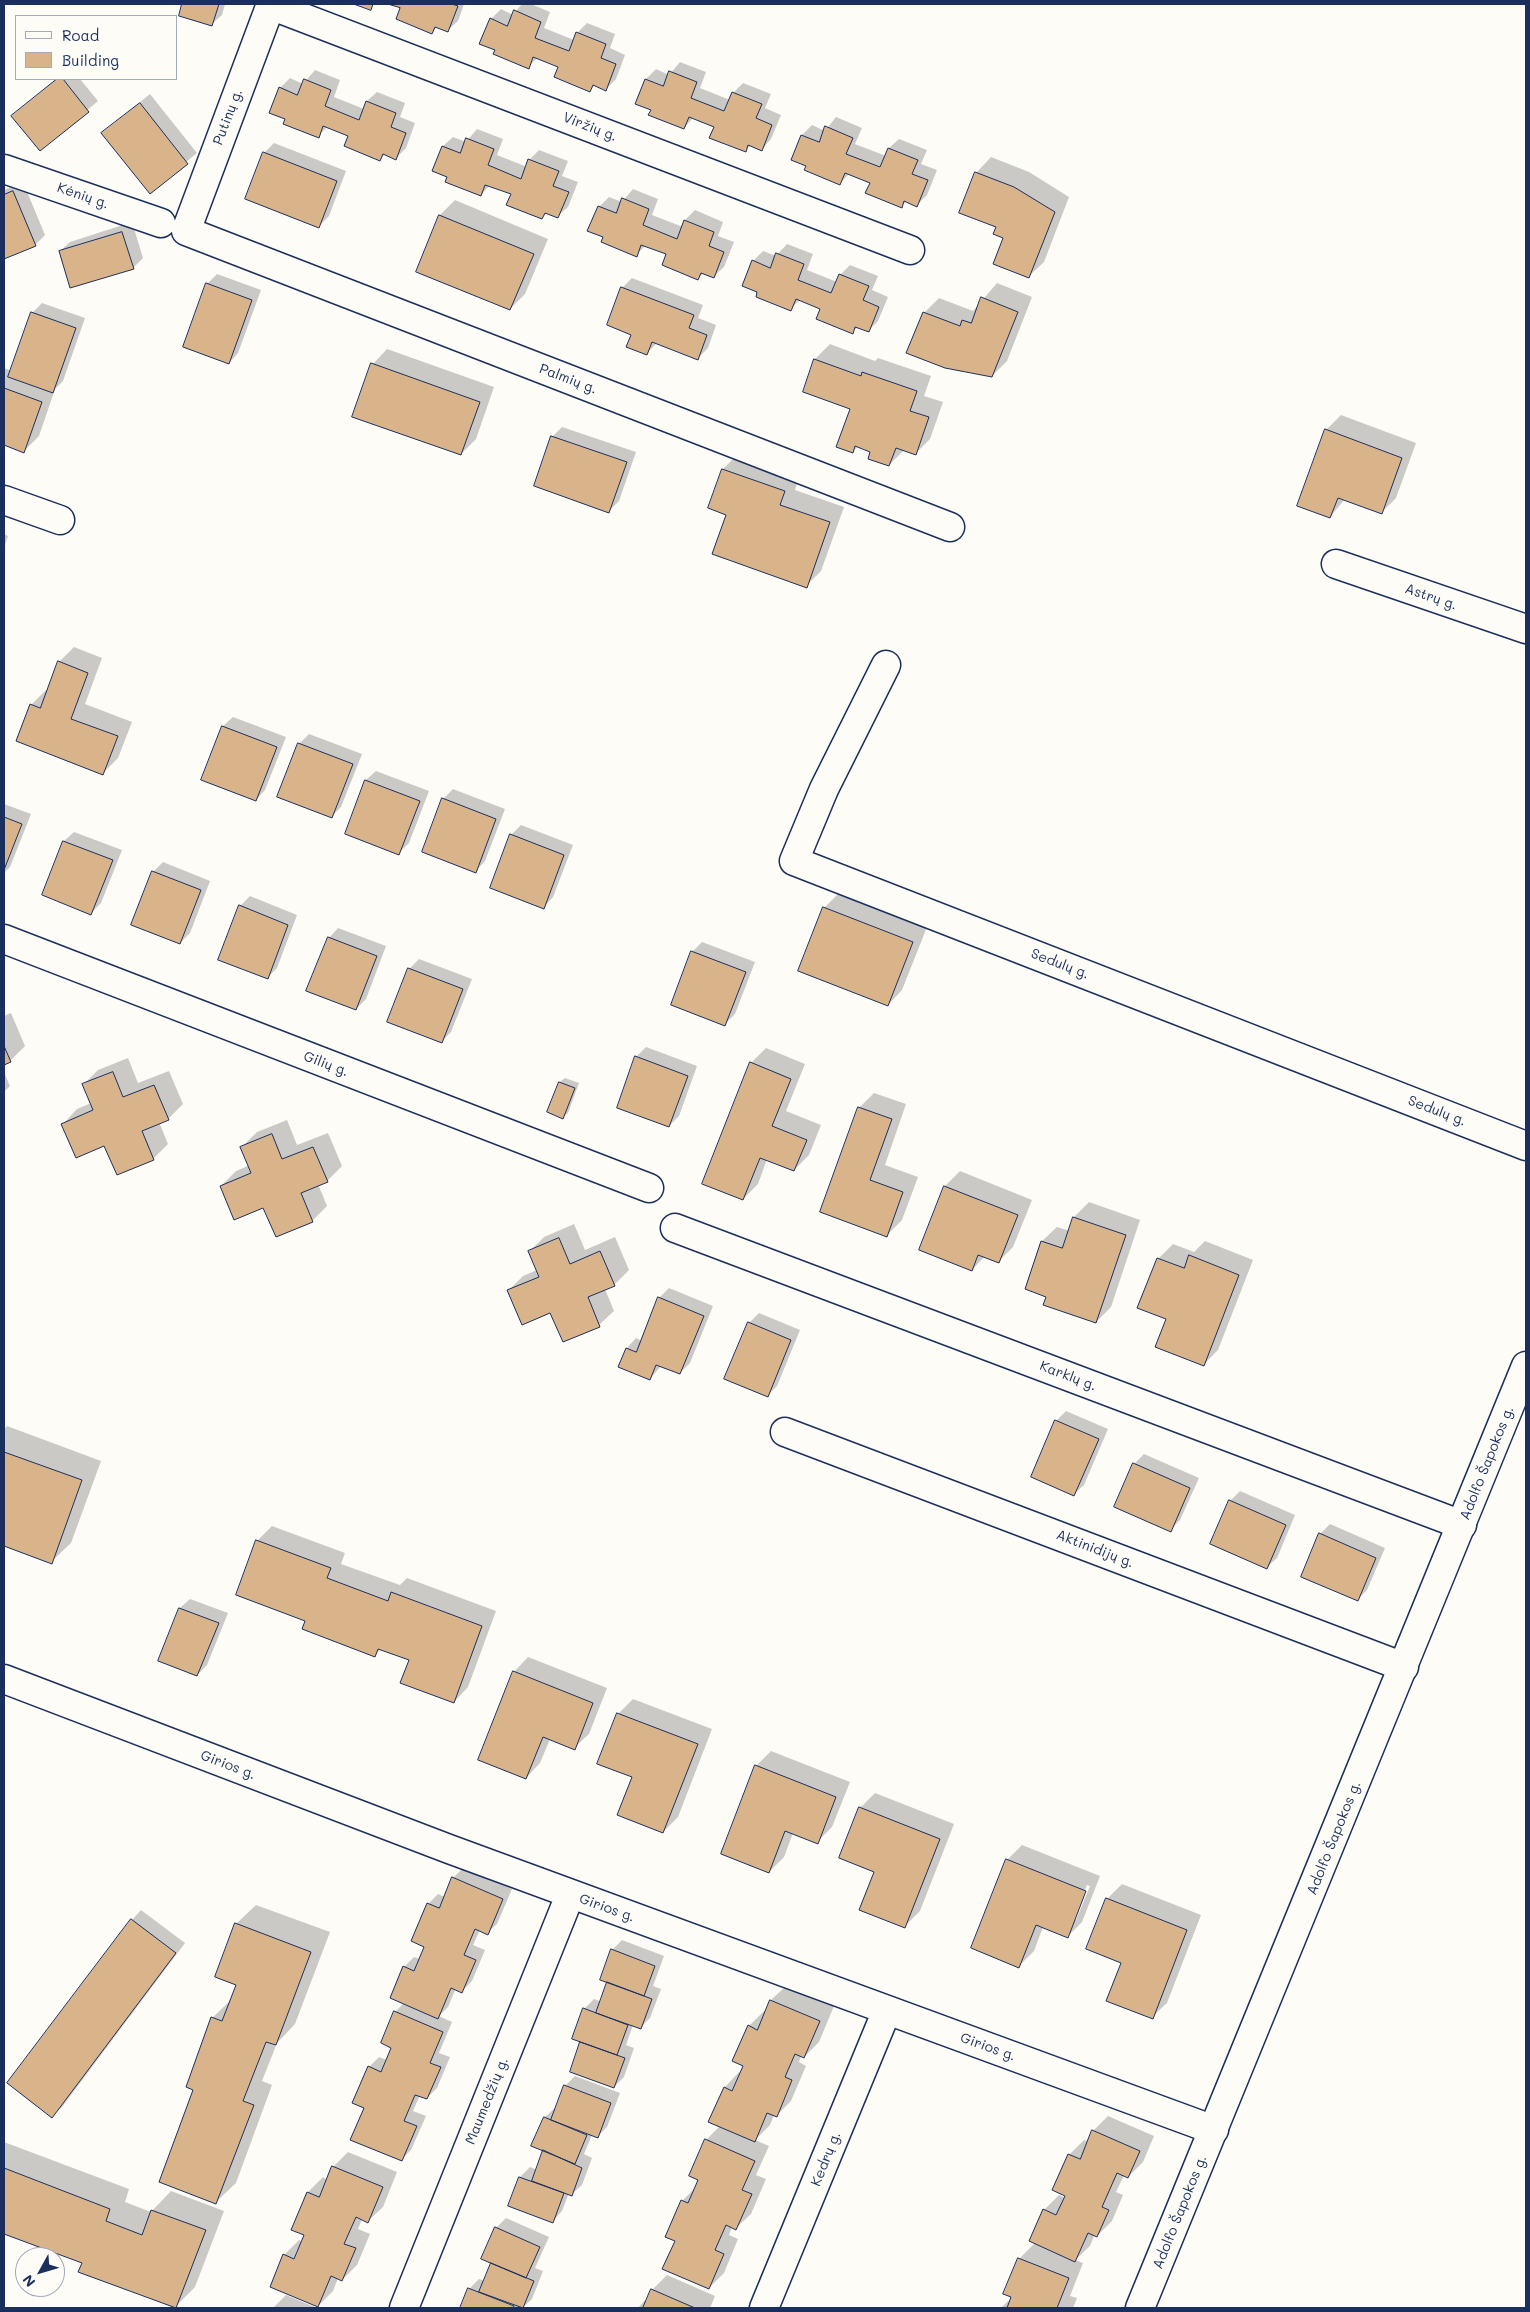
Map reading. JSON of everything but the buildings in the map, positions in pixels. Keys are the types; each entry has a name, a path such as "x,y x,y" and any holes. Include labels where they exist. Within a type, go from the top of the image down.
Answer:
{"street":[{"name":"Putinų g.","path":"173,227 271,4"},
{"name":"Viržių g.","path":"271,4 910,250"},
{"name":"Kėnių g.","path":"4,169 173,227"},
{"name":"Palmių g.","path":"173,227 950,527"},
{"path":"4,500 60,520"},
{"name":"Astrų g.","path":"1336,564 1526,629"},
{"name":"Sedulų g.","path":"886,666 824,789 794,860 1526,1146"},
{"name":"Gilių g.","path":"4,939 649,1188"},
{"name":"Karklų g.","path":"675,1228 1462,1525"},
{"name":"Adolfo Šapokos g.","path":"1140,2308 1526,1366"},
{"name":"Aktinidijų g.","path":"786,1432 1404,1667"},
{"name":"Girios g.","path":"4,1679 570,1894 1214,2130"},
{"name":"Maumedžių g.","path":"404,2308 570,1894"},
{"name":"Kedrų g.","path":"764,2308 888,2010"}]}
